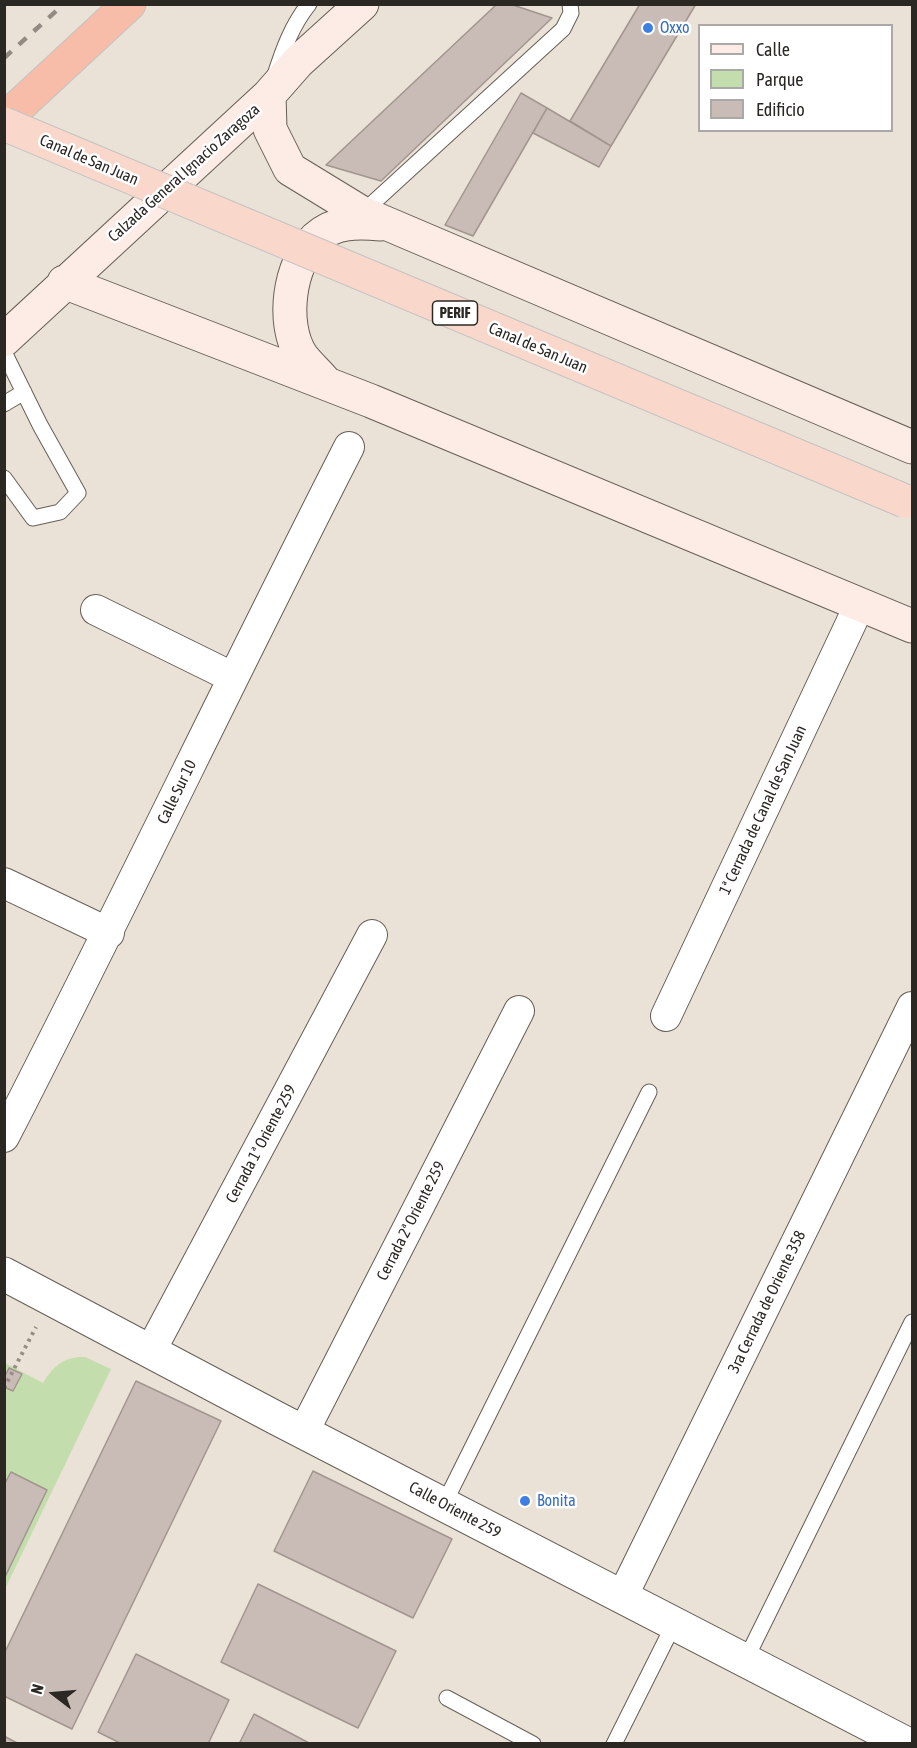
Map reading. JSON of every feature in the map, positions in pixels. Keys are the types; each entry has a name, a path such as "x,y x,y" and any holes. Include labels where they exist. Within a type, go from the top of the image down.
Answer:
{"highway":[{"path":"4,122 129,4"}],"main road":[{"name":"Calzada General Ignacio Zaragoza","path":"4,340 64,282 269,95 298,62 362,4"},
{"path":"269,95 270,129 290,169 372,219 912,447"},
{"name":"Canal de San Juan","path":"4,122 905,501"},
{"path":"326,383 300,354 291,328 289,301 298,267 316,239 334,228 355,221 372,219"},
{"path":"64,282 326,383 912,626"}],"street":[{"name":"Calle Sur 10","path":"4,1137 110,933 232,677 349,447"},
{"name":"1ª Cerrada de Canal de San Juan","path":"666,1016 860,604"},
{"path":"96,610 232,677"},
{"path":"4,883 110,933"},
{"name":"Cerrada 1ª Oriente 259","path":"150,1352 372,935"},
{"name":"3ra Cerrada de Oriente 358","path":"622,1597 912,1007"},
{"name":"Cerrada 2ª Oriente 259","path":"304,1431 519,1011"},
{"name":"Calle Oriente 259","path":"4,1274 674,1624 908,1743"}],"lane":[{"path":"269,95 284,48 300,15 309,4"},
{"path":"372,219 563,29 571,13 570,4"},
{"path":"4,352 78,493 60,512 33,518 4,478"},
{"path":"4,404 24,392"},
{"path":"444,1504 649,1092"},
{"path":"746,1659 912,1322"},
{"path":"614,1743 674,1624"},
{"path":"447,1698 533,1743"}],"path":[{"path":"4,1388 50,1299"}],"green space":[{"path":"85,1357 111,1369 5,1589 5,1363 43,1383 60,1363 71,1358"}],"building":[{"path":"497,4 510,4 552,18 381,181 326,165"},
{"path":"640,4 696,4 611,146 570,121"},
{"path":"521,93 547,108 473,236 445,225"},
{"path":"547,108 611,146 599,167 533,133"},
{"path":"9,1368 22,1374 13,1391 4,1387 4,1378"},
{"path":"136,1381 221,1421 72,1729 4,1696 4,1654"},
{"path":"313,1471 452,1539 413,1618 274,1551"},
{"path":"11,1472 47,1490 4,1579 4,1485"},
{"path":"258,1584 396,1651 358,1728 221,1662"},
{"path":"136,1654 229,1700 208,1744 122,1744 98,1732"},
{"path":"254,1714 311,1744 239,1744"},
{"path":"4,1736 19,1744 4,1744"}],"railway":[{"path":"4,58 64,4"}],"place":[{"name":"Oxxo","path":"648,28"},
{"name":"Bonita","path":"525,1501"}]}
